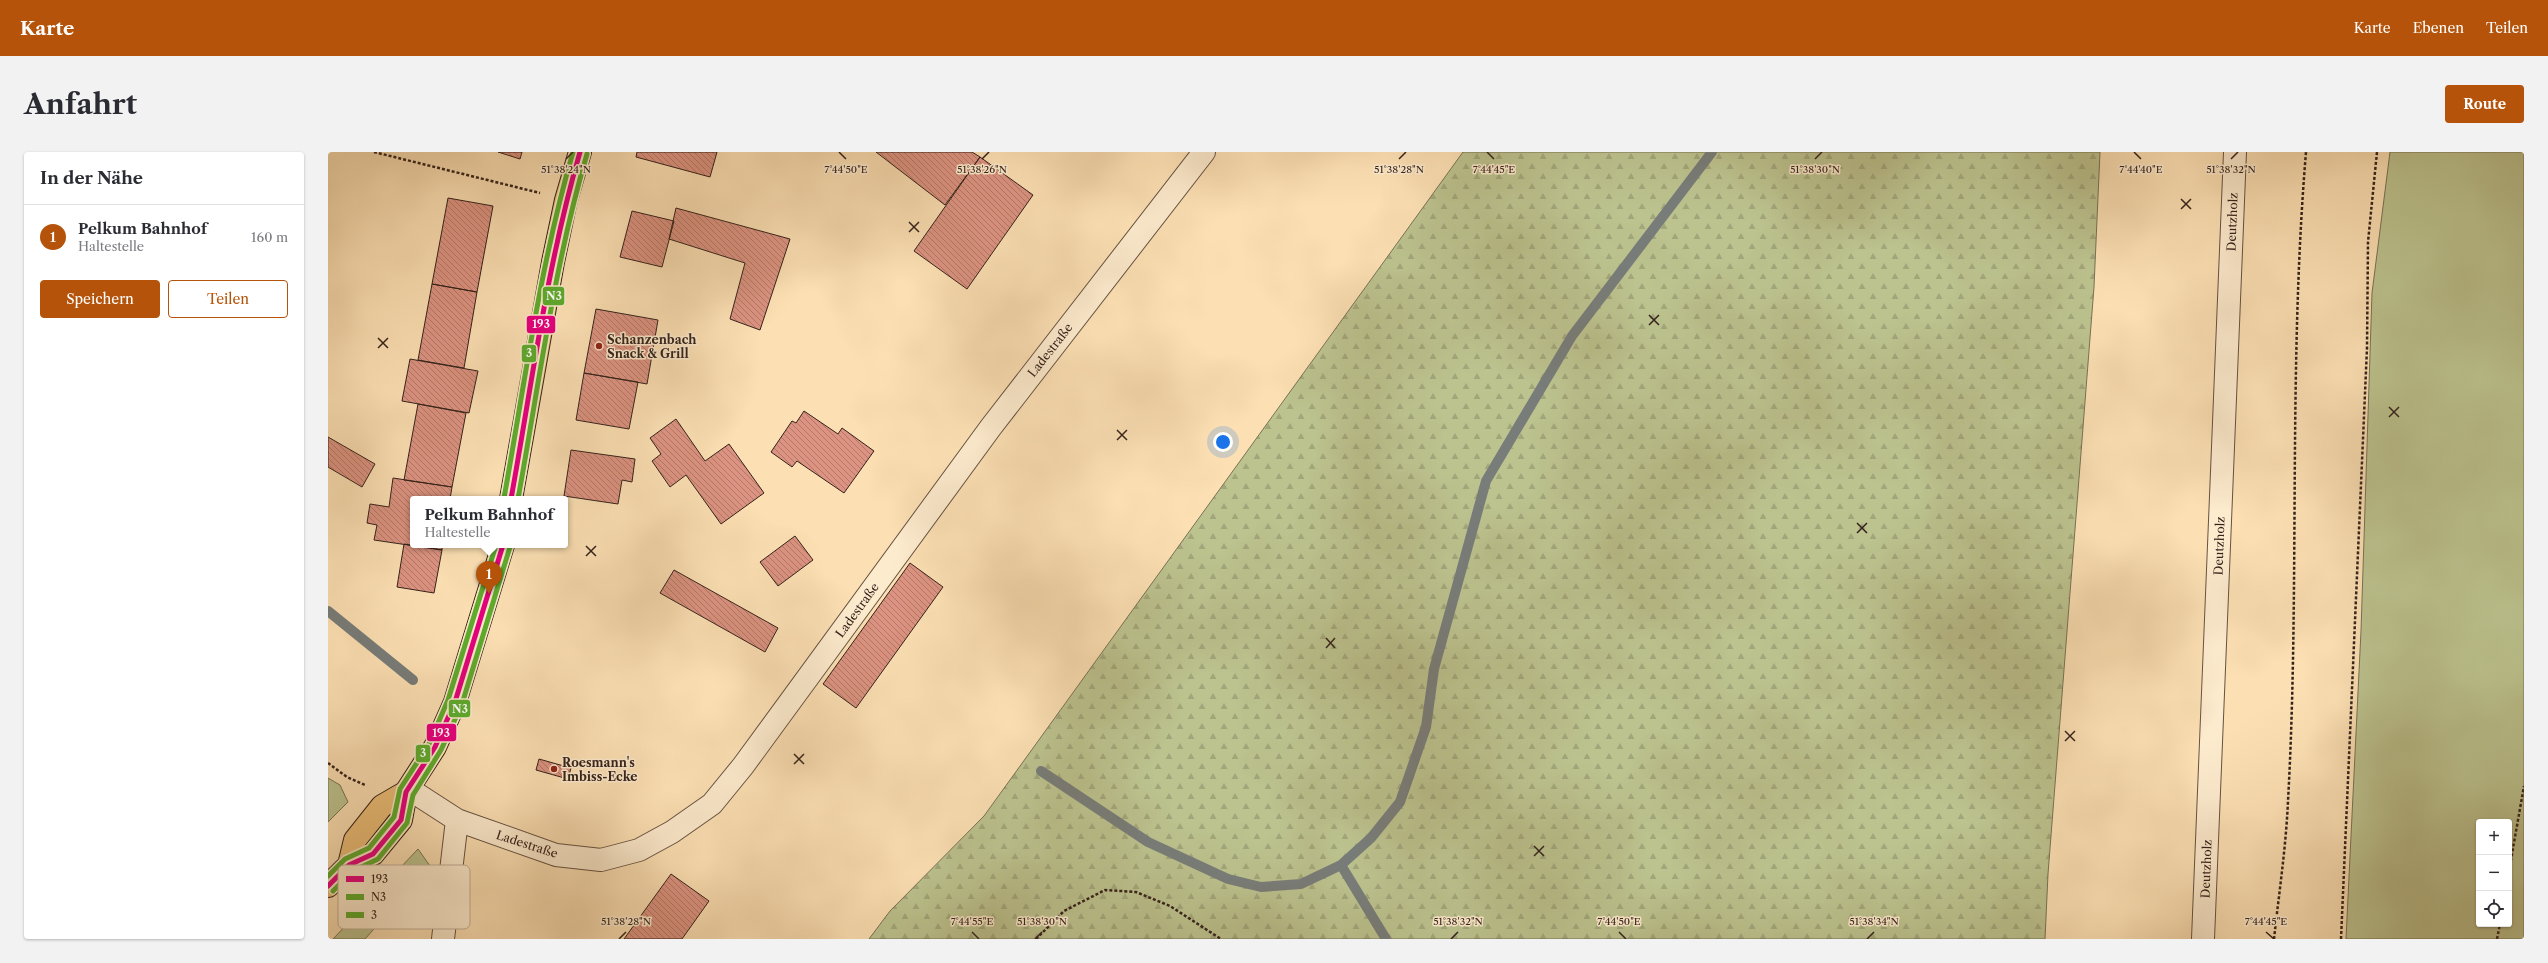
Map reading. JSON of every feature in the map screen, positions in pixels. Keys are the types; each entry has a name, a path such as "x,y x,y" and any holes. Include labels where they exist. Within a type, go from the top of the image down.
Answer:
{"main road":[{"path":"511,496 526,406 566,200 580,152"},
{"path":"349,865 355,840 382,806 407,790 435,747 450,714 501,548"},
{"path":"328,886 338,876"}],"street":[{"name":"Ladestraße","path":"407,790 457,820 556,855 601,860 640,850 672,832 712,804 743,766 991,427 1204,152"},
{"name":"Deutzholz","path":"2203,939 2235,152"},
{"path":"452,865 457,820"},
{"path":"443,939 444,929"}],"path":[{"path":"374,152 566,200"},
{"path":"2274,939 2288,802 2294,572 2297,286 2306,152"},
{"path":"2341,939 2366,356 2368,242 2377,152"},
{"path":"2512,855 2524,786"},
{"path":"1036,939 1064,911 1105,890 1136,892 1170,906 1221,939"},
{"path":"2497,939 2499,927"}],"green space":[{"path":"1463,152 2100,152 2094,287 2048,874 2045,939 869,939 890,911 984,816"},
{"path":"2390,152 2524,152 2524,939 2346,939 2361,631 2372,293"},
{"path":"328,778 340,785 348,802 328,822"},
{"path":"418,849 429,865 403,865"},
{"path":"342,929 374,929 365,939 333,939"}],"building":[{"path":"498,152 522,152 520,159"},
{"path":"637,152 717,152 710,177 636,157"},
{"path":"876,152 972,152 980,157 945,205"},
{"path":"980,157 1033,195 967,289 914,251"},
{"path":"448,198 493,206 477,292 432,284"},
{"path":"676,208 790,239 760,330 730,319 745,263 669,239"},
{"path":"632,211 674,221 662,267 620,257"},
{"path":"432,284 477,292 464,368 418,360"},
{"path":"596,309 658,320 647,384 584,373"},
{"path":"410,359 478,371 469,413 402,401"},
{"path":"584,373 638,382 629,429 576,420"},
{"path":"418,404 466,413 452,487 404,480"},
{"path":"804,411 838,434 842,428 874,451 844,493 797,461 792,467 771,452 792,421 796,423"},
{"path":"676,419 705,461 729,444 764,493 721,524 686,475 670,487 652,461 661,454 650,438"},
{"path":"328,437 375,464 362,487 328,467"},
{"path":"571,450 635,459 632,482 622,480 618,504 564,496"},
{"path":"393,478 452,487 450,496 410,496 410,545 374,540 377,525 367,523 370,504 389,507"},
{"path":"795,536 813,560 778,586 760,562"},
{"path":"404,544 410,545 410,548 429,548 442,550 434,593 397,587"},
{"path":"428,548 442,548 442,550"},
{"path":"910,563 943,587 856,708 823,684"},
{"path":"674,570 778,628 765,652 660,593"},
{"name":"Roesmann's Imbiss-Ecke","path":"539,759 571,768 568,779 536,770"},
{"path":"671,874 709,901 682,939 624,939"}],"waterway":[{"path":"1041,771 1148,842 1228,879 1261,887 1301,884 1341,865 1371,838 1400,802 1426,727 1434,669 1486,481 1572,336 1712,152"},
{"path":"328,611 413,680"},
{"path":"1341,865 1386,939"}],"transit line":[{"name":"3","path":"504,496 542,281 561,195 573,152"},
{"name":"193","path":"512,496 549,281 568,195 580,152"},
{"name":"N3","path":"519,496 556,282 575,196 587,154"},
{"name":"3","path":"339,865 345,859 369,848 394,817 400,789 429,744 448,700 495,548"},
{"name":"193","path":"349,865 373,854 401,820 406,792 435,747 455,702 502,548"},
{"name":"N3","path":"366,865 378,859 407,823 413,795 441,750 462,704 510,548"},
{"name":"3","path":"328,876 338,866"},
{"name":"193","path":"328,886 338,876"},
{"name":"N3","path":"333,891 338,886"}],"place":[{"name":"Schanzenbach Snack & Grill","path":"599,346"},
{"name":"Pelkum Bahnhof","path":"489,594"},
{"name":"Roesmann's Imbiss-Ecke","path":"554,769"}]}
